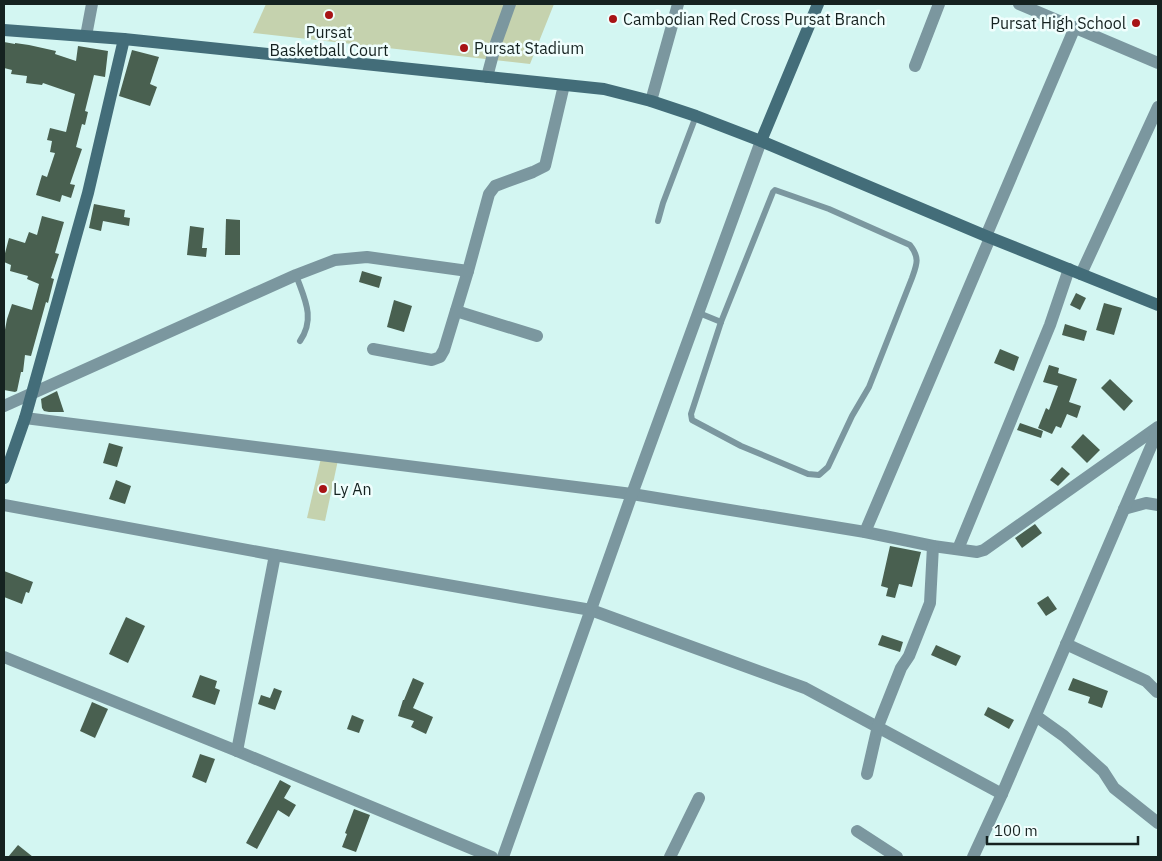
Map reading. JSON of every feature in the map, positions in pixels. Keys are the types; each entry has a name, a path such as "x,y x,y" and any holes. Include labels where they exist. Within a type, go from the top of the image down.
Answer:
{"street":[{"path":"86,36 92,4"},
{"path":"487,77 496,43 510,4"},
{"path":"651,101 678,4"},
{"path":"503,857 632,494 761,141 818,4"},
{"path":"915,66 939,4"},
{"path":"1019,4 1158,63"},
{"path":"865,532 1075,27"},
{"path":"4,30 86,36 604,89 651,101 761,141 988,237 1158,305"},
{"path":"4,478 25,418 88,193 124,40"},
{"path":"372,349 432,360 440,357 456,311 489,194 495,186 545,166 564,85"},
{"path":"958,549 1050,325 1075,271 1158,107"},
{"path":"4,406 296,275 335,260 367,257 468,271"},
{"path":"456,311 537,336"},
{"path":"25,418 632,494 977,552 984,550 1158,428"},
{"path":"973,857 1036,716 1158,428"},
{"path":"1124,509 1146,503 1158,505"},
{"path":"4,505 275,555 591,610 805,688 1002,794"},
{"path":"867,774 878,726 930,603 934,546"},
{"path":"237,751 275,555"},
{"path":"1066,644 1146,681 1157,692"},
{"path":"4,658 237,751 492,857"},
{"path":"1036,716 1064,736 1103,771 1114,788 1158,823"},
{"path":"670,857 699,798"},
{"path":"857,830 897,857"}],"lane":[{"path":"658,221 696,116"},
{"path":"775,190 829,209 910,245 914,251 917,263 869,387 852,416 828,467 819,475 808,474 758,453 692,420 691,414 721,322 775,190"},
{"path":"296,275 307,305 308,316 305,334 300,342"},
{"path":"699,313 721,322"}],"green space":[{"name":"Pursat Stadium","path":"266,4 554,4 530,64 253,33"},
{"name":"Ly An","path":"321,458 338,460 325,521 307,518"}],"building":[{"path":"4,42 56,51 55,54 76,61 78,46 108,51 105,77 94,75 85,111 88,112 85,125 82,124 76,147 82,149 70,184 75,185 71,198 62,195 60,202 36,195 42,175 47,177 55,153 50,152 52,141 47,140 50,128 66,132 75,94 43,83 42,85 26,83 27,76 11,74 12,70 4,68"},
{"path":"132,50 159,57 150,84 157,87 150,106 119,96"},
{"path":"94,204 125,210 124,217 130,218 129,226 103,221 101,231 89,228"},
{"path":"42,216 64,222 55,253 59,254 51,278 54,279 31,356 25,355 23,372 21,372 17,391 4,390 4,335 7,319 12,304 32,310 39,284 27,279 28,276 10,271 11,265 4,262 4,257 9,238 25,243 29,232 37,235"},
{"path":"226,219 240,220 240,255 225,255"},
{"path":"190,226 204,228 202,248 207,248 206,257 187,255"},
{"path":"362,271 382,277 379,288 359,282"},
{"path":"1076,293 1086,298 1080,310 1070,305"},
{"path":"394,300 412,306 404,332 387,327"},
{"path":"1104,303 1122,308 1114,335 1096,330"},
{"path":"1065,324 1087,331 1084,341 1062,335"},
{"path":"1000,349 1019,357 1014,371 994,363"},
{"path":"1049,365 1059,368 1058,373 1077,379 1069,402 1081,406 1077,418 1067,414 1061,428 1056,426 1052,434 1038,428 1046,408 1049,410 1058,386 1043,382"},
{"path":"1110,379 1133,401 1124,411 1101,388"},
{"path":"57,391 64,412 44,411 41,399"},
{"path":"1020,423 1043,431 1041,438 1017,430"},
{"path":"1083,434 1100,450 1087,463 1071,447"},
{"path":"109,443 123,447 117,467 103,463"},
{"path":"1062,467 1070,474 1058,486 1050,480"},
{"path":"116,480 131,486 125,504 109,499"},
{"path":"1035,524 1042,533 1022,548 1015,538"},
{"path":"890,546 921,552 912,587 899,584 895,598 886,596 888,588 881,586"},
{"path":"4,571 33,582 29,593 26,592 22,604 4,597"},
{"path":"1048,596 1057,609 1046,616 1037,603"},
{"path":"126,617 145,626 128,663 109,654"},
{"path":"882,635 903,642 900,652 878,645"},
{"path":"936,645 961,656 956,666 931,655"},
{"path":"200,675 217,681 215,688 220,690 215,705 192,697"},
{"path":"413,678 424,683 413,708 433,717 426,734 411,727 414,721 398,716"},
{"path":"1073,678 1108,691 1102,708 1088,703 1090,697 1068,690"},
{"path":"274,688 282,691 275,710 258,704 261,695 270,698"},
{"path":"92,702 108,709 95,738 80,731"},
{"path":"988,707 1014,720 1009,729 984,715"},
{"path":"352,715 364,720 359,733 347,729"},
{"path":"200,754 215,759 206,783 192,777"},
{"path":"280,780 291,786 284,798 296,805 289,817 278,810 257,849 246,843"},
{"path":"354,809 370,815 356,852 342,847"},
{"path":"18,845 33,857 8,857"}],"place":[{"name":"Pursat Basketball Court","path":"329,15"},
{"name":"Cambodian Red Cross Pursat Branch","path":"613,19"},
{"name":"Pursat High School","path":"1136,23"},
{"name":"Pursat Stadium","path":"464,48"},
{"name":"Ly An","path":"323,489"}]}
